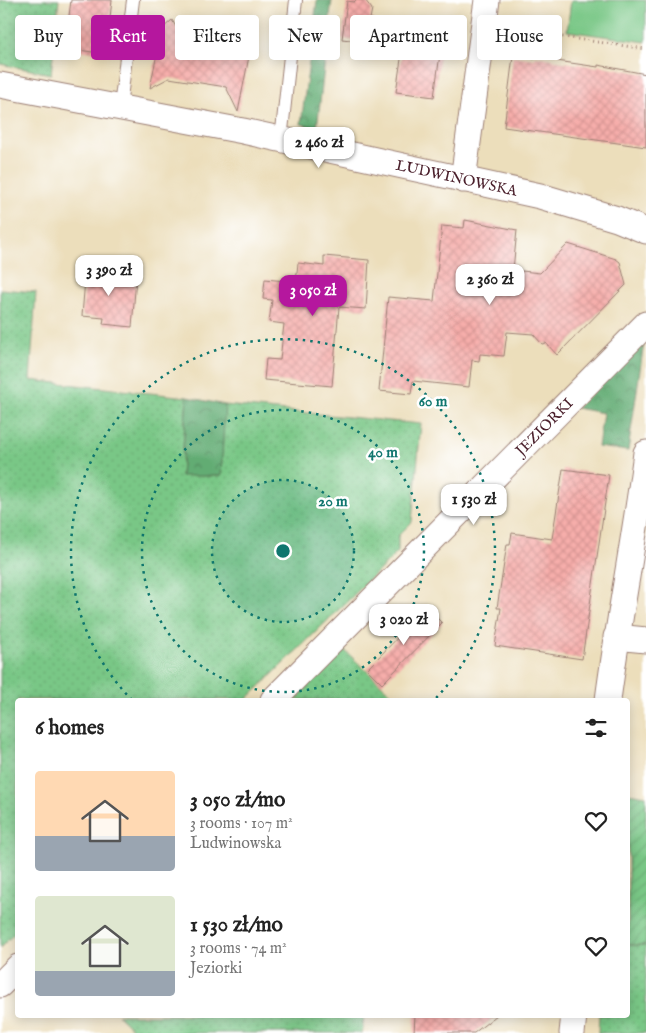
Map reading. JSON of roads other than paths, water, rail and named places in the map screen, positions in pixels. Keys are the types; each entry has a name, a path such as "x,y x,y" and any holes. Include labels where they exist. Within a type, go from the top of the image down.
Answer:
{"street":[{"path":"463,180 487,0"},
{"name":"LUDWINOWSKA","path":"0,85 282,140 540,196 617,219 646,231"},
{"name":"JEZIORKI","path":"275,698 646,324"},
{"path":"608,698 616,637 636,525 646,453"},
{"path":"616,637 646,640"},
{"path":"0,985 15,970"},
{"path":"572,1033 574,1018"}],"lane":[{"path":"120,107 134,0"},
{"path":"282,140 296,0"}]}
